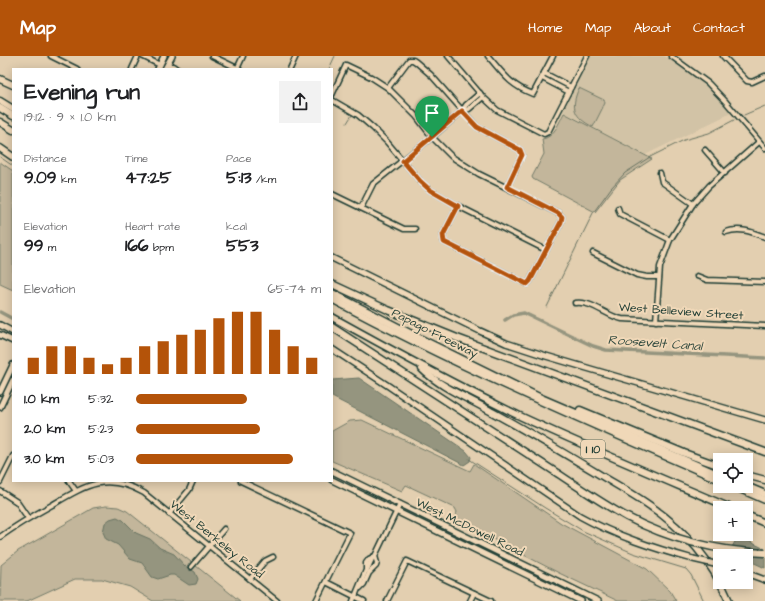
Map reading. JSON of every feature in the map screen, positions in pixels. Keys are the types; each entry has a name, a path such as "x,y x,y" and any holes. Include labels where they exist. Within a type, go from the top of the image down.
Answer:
{"highway":[{"path":"0,79 12,85"},
{"path":"0,101 12,108"},
{"path":"0,108 12,115"},
{"path":"0,122 12,129"},
{"path":"0,148 12,156"},
{"path":"333,284 388,310 457,338 765,452"},
{"name":"Papago Freeway","path":"333,294 425,341 528,391"},
{"path":"333,300 475,372 713,477"},
{"name":"I 10","path":"333,318 417,364 523,417 714,501"},
{"path":"333,328 628,517 664,533 687,541 717,548 765,553"},
{"path":"417,364 432,378 633,494 664,516 684,534 700,552 718,579 729,601"},
{"path":"528,391 580,410 676,450 713,463"},
{"name":"I 10","path":"528,391 713,472"},
{"path":"753,477 765,480"},
{"path":"753,489 765,494"},
{"path":"749,493 765,500"},
{"path":"753,518 765,523"}],"main road":[{"path":"160,68 166,56"},
{"path":"166,56 165,62 167,68"},
{"path":"167,68 172,56"},
{"path":"333,258 470,326 515,346 765,420"},
{"path":"0,326 12,332"},
{"path":"0,334 12,340"},
{"path":"333,350 387,384 580,516 628,540 713,564"},
{"path":"0,392 12,367"},
{"path":"0,407 12,382"},
{"name":"West McDowell Road","path":"333,471 598,601"},
{"name":"West McDowell Road","path":"333,480 581,601"},
{"path":"753,576 765,580"}],"street":[{"path":"51,56 75,68"},
{"path":"132,68 138,56"},
{"path":"142,56 160,68"},
{"path":"212,56 235,68"},
{"path":"237,68 243,56"},
{"path":"290,68 296,56"},
{"path":"448,56 489,103 504,114 544,134 548,132 587,56"},
{"path":"488,56 508,80 523,90 533,94 552,56"},
{"path":"671,56 708,83 765,148"},
{"path":"723,56 747,81 752,82 765,76"},
{"path":"388,88 409,60 413,60 431,75 477,127 520,150 522,155 507,187"},
{"path":"333,93 346,65 371,78 388,88 416,116 432,137 452,157 479,174 558,213 562,217 561,222 527,284 444,242 443,235 458,206"},
{"path":"544,73 570,90"},
{"path":"542,78 570,90"},
{"path":"361,208 373,184 432,137 462,111 466,105 481,95"},
{"path":"333,101 364,119 382,136 420,181 430,190 458,206 546,250"},
{"path":"656,321 662,258 670,240 693,204 709,186 759,142"},
{"path":"705,150 725,173"},
{"path":"660,173 662,182 693,204"},
{"path":"333,194 404,229 415,229"},
{"path":"618,208 620,214 670,240"},
{"path":"726,232 735,229 765,237"},
{"path":"593,253 637,275 659,277"},
{"path":"698,276 707,280 765,282"},
{"name":"West Belleview Street","path":"575,303 583,302 616,318 765,326"},
{"path":"0,482 12,458"},
{"path":"70,482 76,491"},
{"name":"West Berkeley Road","path":"0,537 28,518 76,491 94,484 110,482 124,484 144,493 277,601"},
{"path":"169,514 189,490 193,482"},
{"path":"243,482 350,533 316,601"},
{"path":"0,491 17,502 28,518"},
{"path":"354,599 359,589 360,582 368,571 368,568 400,504"},
{"path":"191,567 224,529"},
{"path":"250,579 265,561 273,557"},
{"path":"386,601 407,561 490,601"},
{"path":"326,582 354,599 364,601"},
{"path":"470,601 474,593"}],"shaded area":[{"path":"590,56 664,56 700,80 715,94 731,113 645,155 563,112"},
{"path":"579,88 604,100 605,103 593,127 578,116 574,106"},
{"path":"564,113 652,159 620,180 595,212 533,179 532,177 544,154 542,139 553,133"},
{"path":"0,162 12,170 12,290 0,284"},
{"path":"359,378 466,451 471,457 470,461 464,465 333,398 333,380"},
{"path":"362,420 470,471 474,464 561,523 647,569 670,591 676,601 618,601 559,573 454,519 457,512 455,508 406,485 402,491 333,461 333,430 350,421"},
{"path":"106,506 118,507 127,511 240,601 153,601 130,587 102,579 75,579 27,601 0,601 1,565 18,551 93,508"},
{"path":"117,517 123,520 136,533 150,539 160,548 174,554 185,566 195,572 198,579 196,584 189,585 174,575 158,579 152,577 142,563 130,559 118,545 106,539 103,532 105,523 110,519"},
{"path":"735,541 748,541 765,549 765,568 753,562 753,549 733,549 732,547"}],"waterway":[{"path":"329,68 335,56"},
{"path":"744,115 765,106"},
{"path":"347,123 352,115"},
{"path":"547,307 593,213 611,188 625,173 650,157 684,140 709,133 734,120"},
{"path":"0,157 12,165"},
{"name":"Roosevelt Canal","path":"0,312 12,318"},
{"name":"Roosevelt Canal","path":"505,320 513,315 524,313 593,346 606,350 765,358"},
{"path":"469,459 583,531 633,553 686,569 691,575 704,601"}],"route":[{"path":"462,111 477,127 520,150 522,155 507,187 558,213 562,217 561,222 527,284 444,242 443,235 458,206 430,190 403,161 432,137 462,111"}]}
